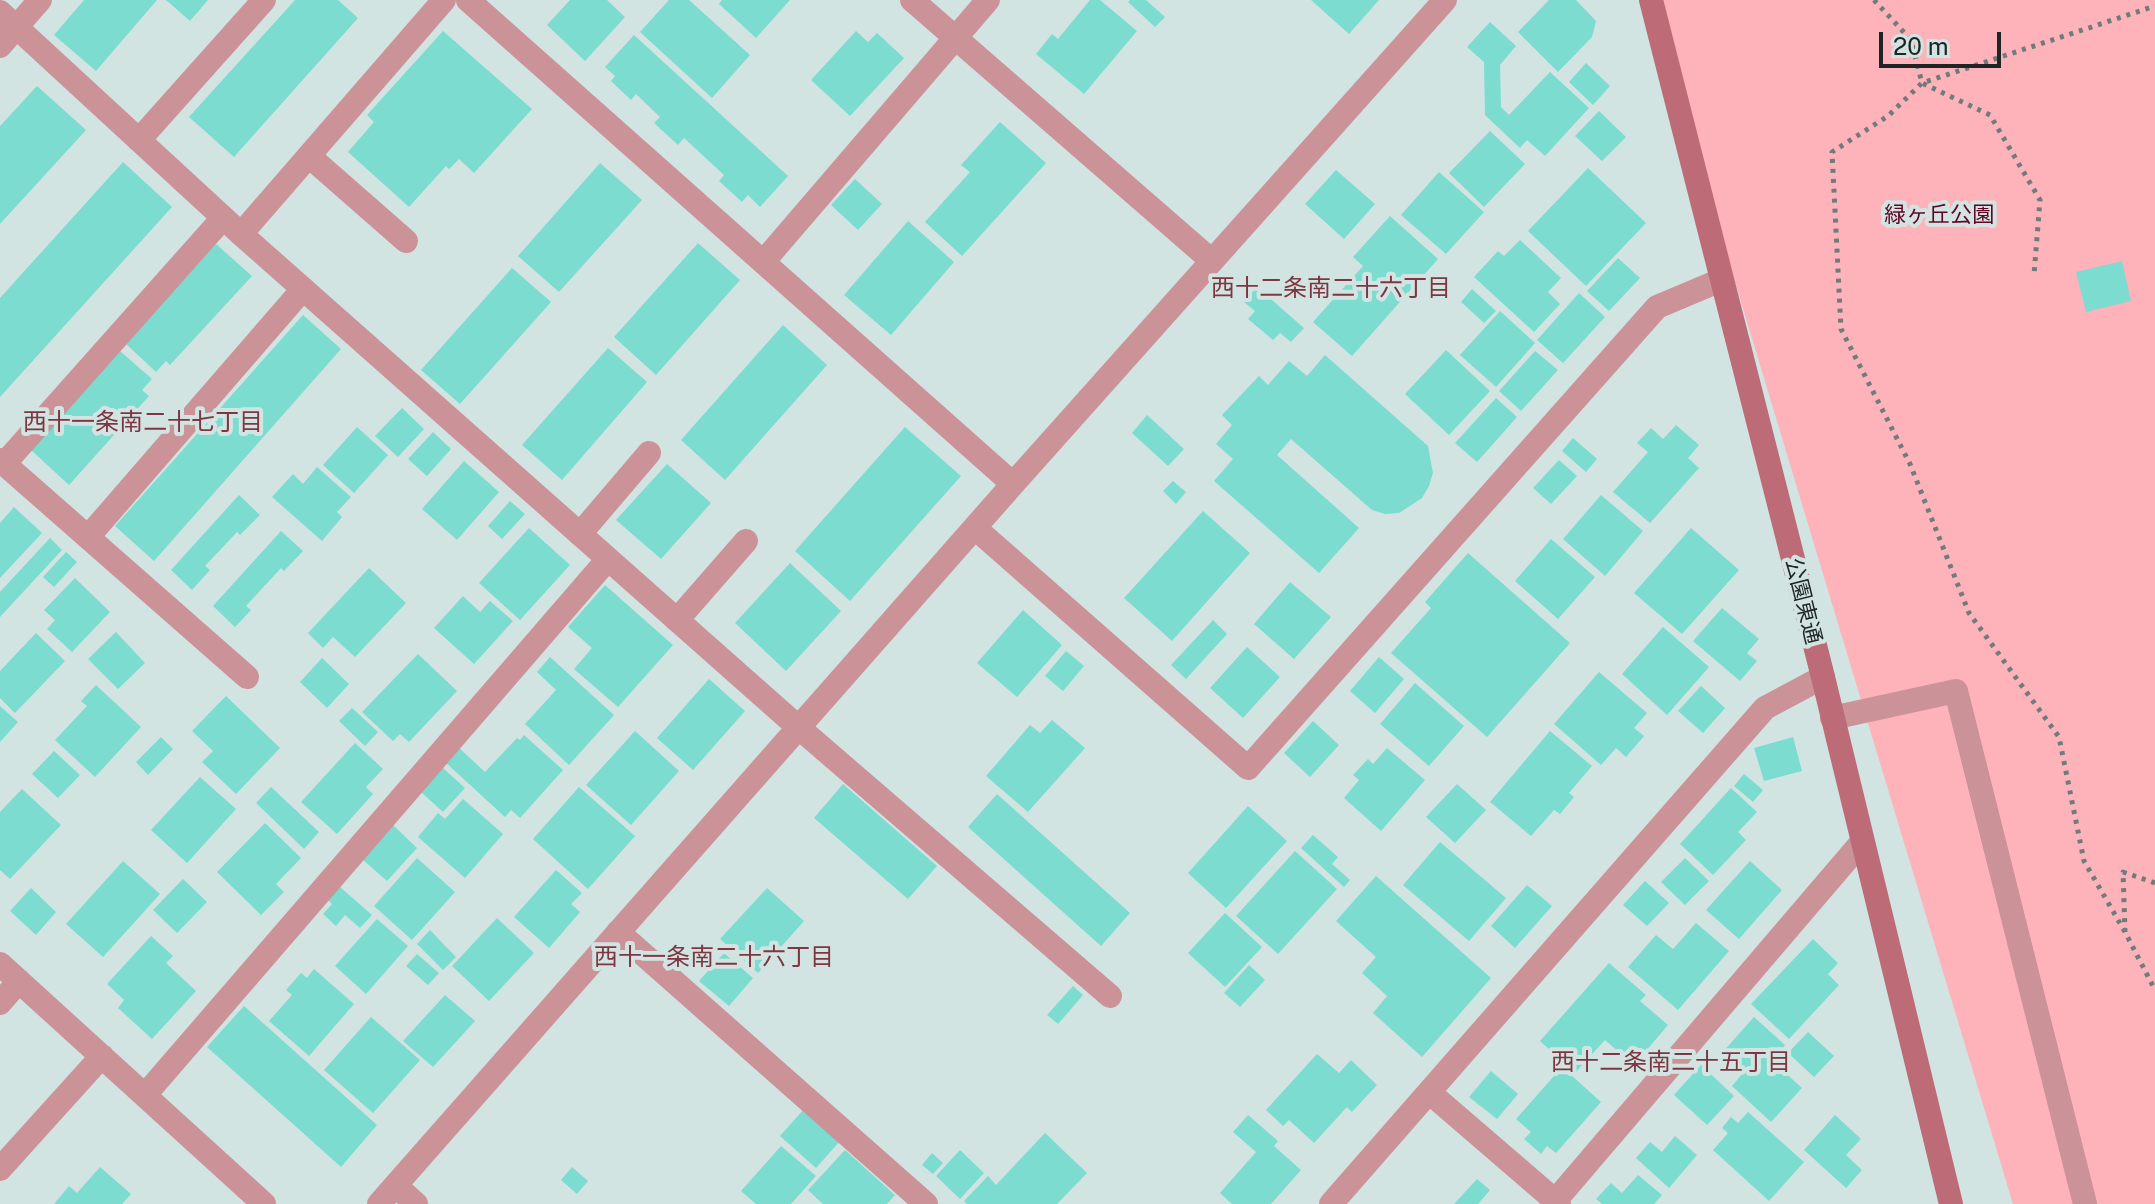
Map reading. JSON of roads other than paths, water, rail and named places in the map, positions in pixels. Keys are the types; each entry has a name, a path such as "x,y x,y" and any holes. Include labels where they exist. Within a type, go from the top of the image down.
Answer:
{"street":[{"path":"0,46 8,20 40,0"},
{"path":"139,140 264,0"},
{"path":"247,677 2,462 232,226 309,156 444,0"},
{"path":"468,0 1013,484"},
{"path":"912,0 1212,261"},
{"path":"764,261 988,0"},
{"path":"416,1204 387,1195 1013,484 1445,0"},
{"name":"公園東通","path":"1651,0 1823,677 1951,1204"},
{"path":"8,20 303,289 798,727 1110,996"},
{"path":"309,156 406,241"},
{"path":"975,528 1248,768 1657,307 1721,280"},
{"path":"88,537 303,289"},
{"path":"580,534 649,453"},
{"path":"677,620 746,541"},
{"path":"145,1095 608,559"},
{"path":"1331,1204 1765,708 1823,677"},
{"path":"1832,718 1956,691 2085,1204"},
{"path":"1430,1093 1557,1202 1861,843"},
{"path":"618,932 926,1204"},
{"path":"0,964 264,1204"},
{"path":"0,1003 19,981"},
{"path":"0,1169 102,1056"}],"district":[{"name":"西十二条南二十六丁目","path":"1331,289"},
{"name":"西十一条南二十七丁目","path":"143,423"},
{"name":"西十一条南二十六丁目","path":"714,958"},
{"name":"西十二条南二十五丁目","path":"1671,1063"}],"park label":[{"name":"緑ヶ丘公園","path":"1939,215"}]}
